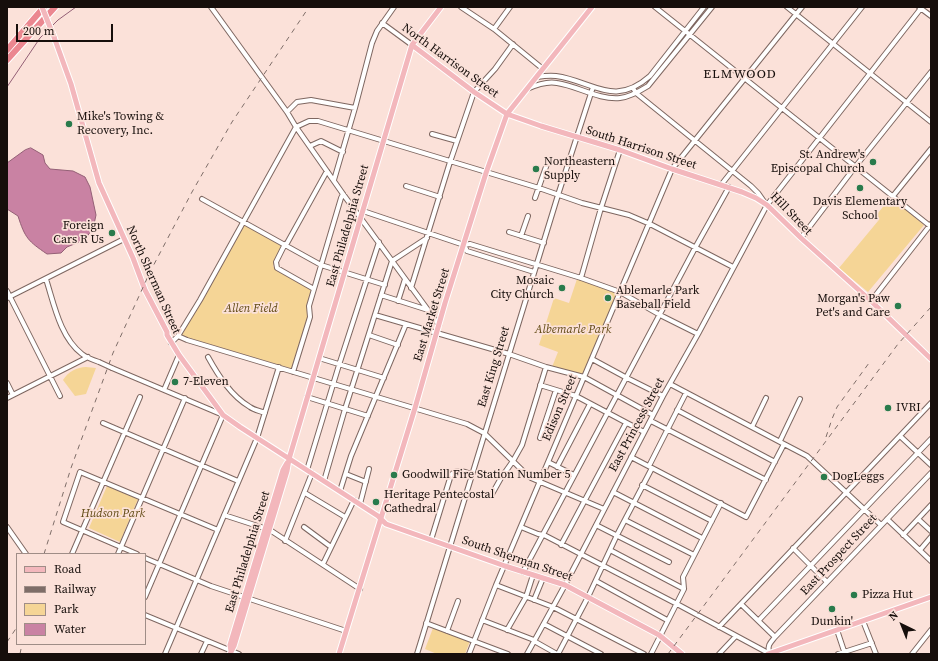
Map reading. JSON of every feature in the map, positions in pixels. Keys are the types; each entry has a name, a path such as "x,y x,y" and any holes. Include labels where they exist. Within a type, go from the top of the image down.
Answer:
{"highway":[{"path":"7,50 43,7"},
{"path":"7,60 55,7"}],"main road":[{"name":"North Sherman Street","path":"43,7 70,84 99,183 143,286 171,343 223,415 381,519"},
{"name":"East Philadelphia Street","path":"230,653 234,646 268,529 283,470 289,458 412,45 441,7"},
{"name":"East Market Street","path":"339,654 360,590 436,334 506,114 592,7"},
{"name":"North Harrison Street","path":"412,45 474,92 506,114"},
{"path":"497,139 502,116 501,111"},
{"name":"South Harrison Street","path":"506,114 620,150 672,169 729,187 751,196 767,205"},
{"name":"Hill Street","path":"767,205 871,301 931,359"},
{"name":"South Sherman Street","path":"381,519 386,524 450,547 565,585 660,635 682,654"},
{"path":"769,654 931,597"}],"street":[{"path":"211,7 287,112 343,194 439,325"},
{"path":"334,180 372,43 382,23 394,7"},
{"path":"461,7 494,29 543,69"},
{"path":"494,29 510,7"},
{"path":"655,7 930,225 871,301"},
{"path":"537,77 558,76 609,91 633,88 650,76 704,7"},
{"path":"527,89 538,84 556,83 591,93 620,98 636,93 648,86 712,7"},
{"path":"787,7 931,122"},
{"name":"Edison Street","path":"469,654 496,586 672,169 802,7"},
{"path":"721,185 862,7"},
{"path":"921,8 931,16"},
{"name":"East Princess Street","path":"527,654 565,585 663,396 767,205 921,8"},
{"name":"North Harrison Street","path":"382,23 412,45"},
{"path":"411,288 450,162 474,92 495,69 513,44"},
{"path":"801,238 855,167 931,72"},
{"name":"East King Street","path":"417,654 558,194 593,87"},
{"name":"Hill Street","path":"633,88 636,93 758,192 767,205"},
{"path":"287,112 297,102 311,100 355,108"},
{"path":"171,343 178,336 296,127 309,121 318,121 383,140 450,162 628,215 650,224 733,267"},
{"path":"432,134 457,141"},
{"path":"310,146 321,141 343,152"},
{"path":"893,196 931,149"},
{"path":"580,278 620,150"},
{"path":"535,198 547,164"},
{"path":"314,289 277,268 276,262 327,171"},
{"path":"406,186 440,196"},
{"path":"523,572 695,248 729,187"},
{"path":"294,372 310,317 309,306 343,194"},
{"path":"202,199 321,265 385,285"},
{"path":"363,211 464,245 470,244 620,292 660,316 698,334"},
{"path":"521,236 528,216"},
{"path":"509,232 544,243"},
{"path":"324,481 351,389 392,261 427,238"},
{"path":"8,298 124,239"},
{"path":"307,470 339,364 379,242"},
{"path":"464,245 467,251 534,272"},
{"path":"46,278 66,336 75,347 88,357 223,415 146,595"},
{"path":"398,301 405,280"},
{"path":"7,291 8,298 60,396"},
{"path":"381,295 428,310"},
{"path":"374,315 509,354 584,378 653,416"},
{"path":"340,491 351,456 406,324"},
{"path":"369,335 398,344"},
{"path":"178,336 467,424 484,434 531,478 604,509"},
{"path":"164,390 180,355"},
{"path":"7,398 88,357"},
{"path":"208,357 231,391 250,407 265,413"},
{"path":"319,358 384,378"},
{"path":"592,359 663,396"},
{"path":"165,654 257,438 279,367"},
{"path":"492,494 522,445 546,367"},
{"path":"7,383 13,395"},
{"path":"670,384 752,426 812,460 881,525"},
{"path":"540,385 576,396 644,432"},
{"path":"540,438 556,390"},
{"path":"482,620 534,641 558,654 604,566 617,535 686,392"},
{"path":"72,553 140,397"},
{"path":"307,397 368,416"},
{"path":"118,553 185,398"},
{"path":"752,426 766,398"},
{"path":"780,441 800,399"},
{"path":"719,627 931,403"},
{"path":"557,467 590,404"},
{"path":"677,410 775,462"},
{"path":"651,421 766,480"},
{"path":"103,423 238,481"},
{"path":"561,545 626,423"},
{"path":"900,436 931,465"},
{"path":"759,620 931,439"},
{"path":"631,457 746,517 784,444"},
{"path":"548,462 574,475"},
{"path":"360,504 369,469"},
{"path":"431,540 451,475 458,471 472,474"},
{"path":"135,553 63,522 80,472 218,530"},
{"name":"East Prospect Street","path":"769,654 768,645 775,637 931,472"},
{"path":"286,541 312,474"},
{"path":"346,474 366,482"},
{"path":"642,485 712,521"},
{"path":"613,492 702,538"},
{"path":"305,493 345,517"},
{"path":"323,564 354,500"},
{"path":"651,654 684,589 683,577 721,503"},
{"path":"903,535 931,505"},
{"path":"224,515 268,529 323,564 360,590"},
{"path":"887,519 931,561"},
{"path":"918,519 931,531"},
{"path":"625,520 694,555"},
{"path":"596,525 669,562"},
{"path":"7,527 25,553"},
{"path":"304,527 331,547"},
{"path":"521,527 544,535 769,654"},
{"path":"920,550 931,537"},
{"path":"793,548 827,582"},
{"path":"610,550 684,589"},
{"path":"146,558 196,580 346,631"},
{"path":"507,630 526,597 533,575"},
{"path":"534,600 543,578"},
{"path":"596,581 667,620"},
{"path":"496,586 553,607 644,654"},
{"path":"447,631 458,601"},
{"path":"741,604 775,637"},
{"path":"146,615 207,641 230,653 239,654"},
{"path":"863,621 876,654"},
{"path":"426,624 508,654"},
{"path":"544,624 601,654"},
{"path":"837,630 844,653"},
{"path":"912,654 931,630"},
{"path":"719,654 736,636"},
{"path":"201,654 207,641"},
{"path":"838,654 872,643"}],"green space":[{"path":"896,201 924,225 868,292 839,268 878,221 874,218 886,203 890,207"},
{"name":"Allen Field","path":"243,224 283,246 273,266 275,269 311,290 307,305 308,317 293,369 184,337 182,335"},
{"name":"Albemarle Park","path":"577,279 618,293 583,376 552,367 558,352 539,345 554,298 569,303"},
{"path":"86,367 96,368 86,394 75,396 63,380 73,370"},
{"name":"Hudson Park","path":"107,486 138,499 120,542 89,528"},
{"path":"433,628 470,641 465,654 437,654 425,649"}],"water":[{"path":"31,148 43,155 45,163 50,169 73,171 85,177 90,187 96,215 93,229 84,240 67,247 61,253 47,254 35,246 25,234 18,216 7,209 7,163 25,150"}],"waterway":[{"path":"52,26 76,7"},
{"path":"7,87 40,38 48,30"}],"railway":[{"path":"44,553 71,468 113,353 150,272 192,192 232,122 309,7"},
{"path":"668,654 898,344 931,307"},
{"path":"826,437 837,407 869,363"},
{"path":"7,642 16,628"},
{"path":"20,654 22,645"}],"place":[{"name":"Mike's Towing & Recovery, Inc.","path":"69,124"},
{"name":"St. Andrew's Episcopal Church","path":"873,162"},
{"name":"Northeastern Supply","path":"536,169"},
{"name":"Davis Elementary School","path":"860,188"},
{"name":"Foreign Cars R Us","path":"112,233"},
{"name":"Mosaic City Church","path":"562,288"},
{"name":"Ablemarle Park Baseball Field","path":"608,298"},
{"name":"Morgan's Paw Pet's and Care","path":"898,306"},
{"name":"7-Eleven","path":"175,382"},
{"name":"IVRI","path":"888,408"},
{"name":"Goodwill Fire Station Number 5","path":"394,475"},
{"name":"DogLeggs","path":"824,477"},
{"name":"Heritage Pentecostal Cathedral","path":"376,502"},
{"name":"Pizza Hut","path":"854,595"},
{"name":"Dunkin'","path":"832,609"}],"district":[{"name":"ELMWOOD","path":"740,75"}]}
